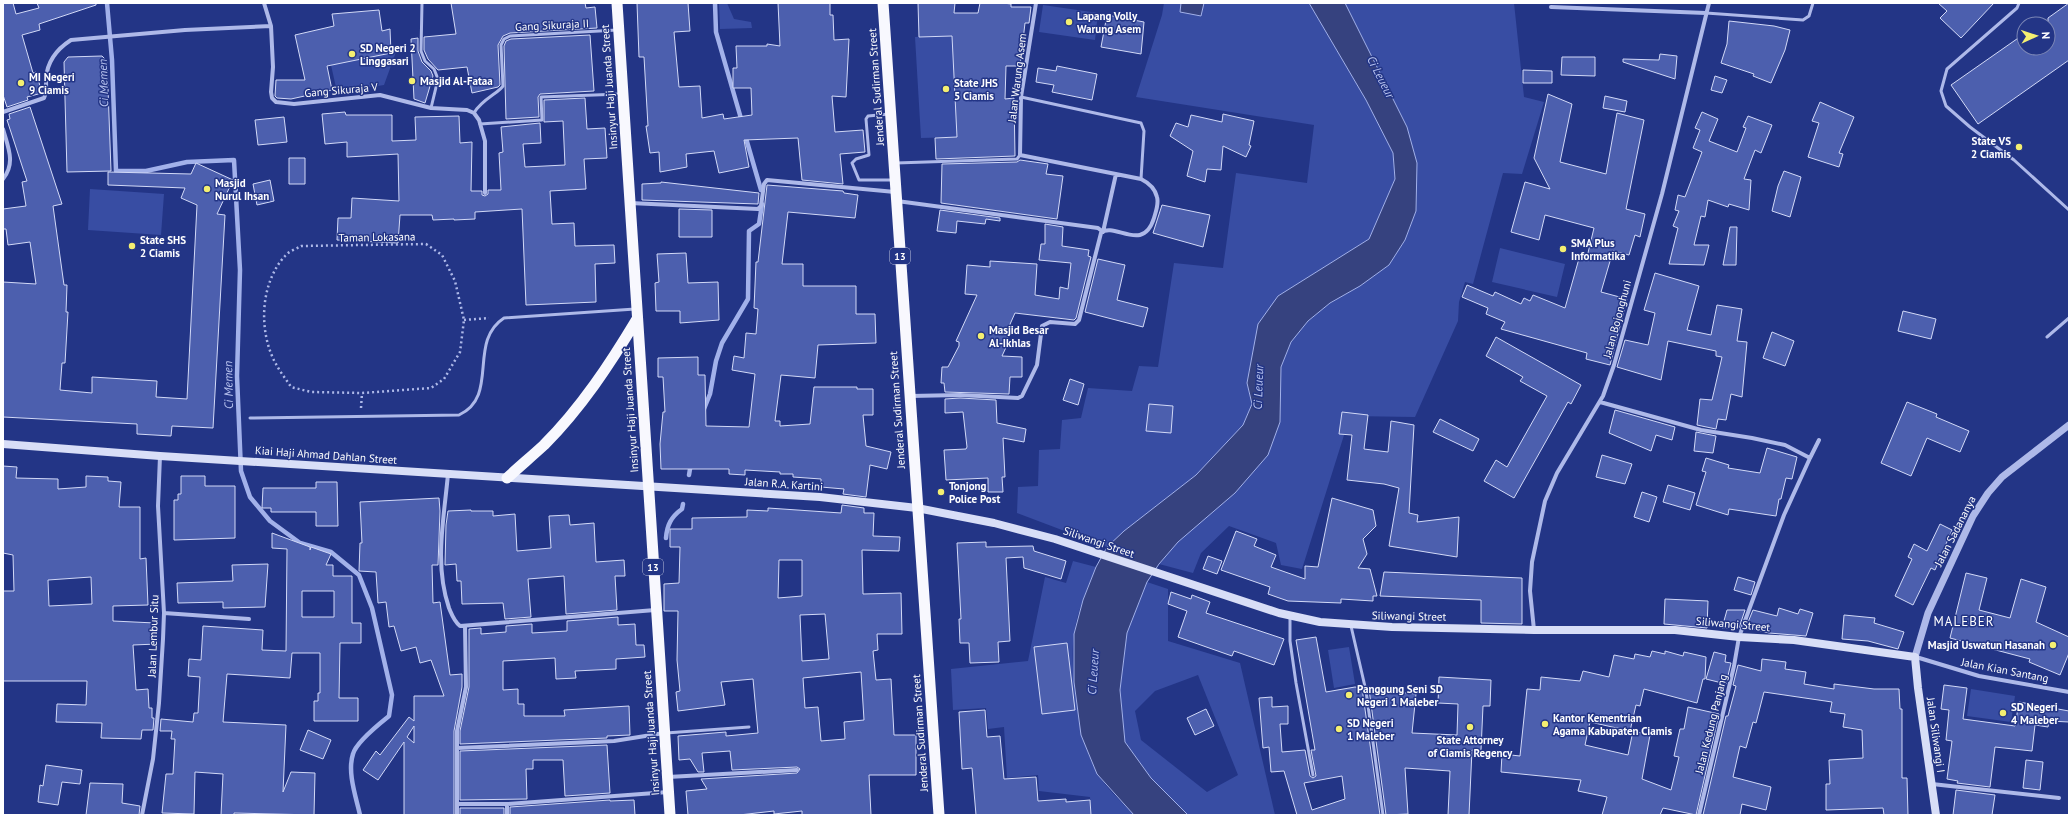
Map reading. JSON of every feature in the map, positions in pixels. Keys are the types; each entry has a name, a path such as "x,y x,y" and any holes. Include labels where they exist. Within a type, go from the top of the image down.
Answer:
{"highway":[{"name":"Insinyur Haji Juanda Street","path":"617,3 670,815"},
{"name":"Jenderal Sudirman Street","path":"883,3 939,815"},
{"path":"507,478 545,445 588,395 612,361 637,314"}],"main road":[{"name":"Kiai Haji Ahmad Dahlan Street","path":"3,444 160,456 249,460 648,487"},
{"name":"Jalan R.A. Kartini","path":"648,487 820,497 917,508"},
{"name":"Siliwangi Street","path":"917,508 994,523 1055,539 1290,616 1320,622 1351,625 1534,630 1675,630 1739,637 1794,640 1916,657"},
{"name":"Jalan Siliwangi I","path":"1916,657 1936,815"}],"street":[{"name":"Gang Sikuraja V","path":"264,3 271,26 273,67 271,92 272,98 276,102 294,104 380,94 431,108 467,110 474,113"},
{"name":"Jalan Warung Asem","path":"1020,155 1021,97 1036,3"},
{"name":"Jalan Bojonghuni","path":"1534,630 1530,591 1532,562 1545,501 1557,473 1600,402 1614,365 1662,194 1709,3"},
{"path":"1551,7 1706,13"},
{"path":"3,112 44,98 48,66 65,44 77,38 271,26"},
{"path":"474,113 480,124 485,141 485,193"},
{"path":"3,129 11,158 10,169 4,177"},
{"path":"630,203 758,209 761,206 764,184 767,180 896,197 1098,228 1103,232 1137,235 1143,234 1151,226 1158,205 1157,198 1149,184 1141,179 1020,155"},
{"path":"910,396 960,395 1018,398 1022,396 1037,365 1039,337 1042,326 1050,322 1075,324 1079,320 1103,232 1116,174"},
{"path":"1600,402 1701,430 1785,445 1810,458"},
{"name":"Jalan Sadananya","path":"1916,657 1931,607 1973,516 1988,493 2002,477 2069,425"},
{"name":"Jalan Kedung Panjang","path":"1699,815 1734,666 1739,637 1784,515 1819,440"},
{"name":"Jalan Lembur Situ","path":"142,815 153,759 159,703 164,613 158,506 160,456"},
{"path":"448,474 440,561 441,578 453,618 460,626 656,610"},
{"path":"164,613 249,619"},
{"path":"457,815 459,715 466,687 465,626"},
{"name":"Jalan Kian Santang","path":"1916,657 1979,676 2069,692"},
{"path":"458,748 600,742 664,733"},
{"path":"667,777 797,770"},
{"path":"1932,784 2059,798"},
{"path":"457,804 507,804 668,792"},
{"path":"507,804 507,815"}],"lane":[{"path":"422,3 421,51 425,61 434,68 438,79 431,108"},
{"path":"1706,13 1803,20 1809,16 1813,3"},
{"path":"2019,3 2017,8 1947,69 1940,91 1946,106 1970,127 2014,160 2069,210"},
{"name":"Gang Sikuraja II","path":"474,113 484,100 501,91 503,86 501,45 504,39 510,36 618,30"},
{"path":"480,124 542,120 541,97 623,94"},
{"path":"1021,97 1141,123 1144,131 1141,179"},
{"path":"891,114 868,116 866,118 869,155 856,159 852,163 859,180 895,180"},
{"path":"894,163 1017,159 1020,155"},
{"path":"250,418 460,415 474,406 482,382 484,354 489,335 496,323 504,318 637,314"},
{"path":"2048,337 2069,318"},
{"path":"1290,616 1290,641 1313,774"},
{"path":"1351,625 1366,692 1383,815"},
{"path":"664,733 748,727"}],"path":[{"name":"Taman Lokasana","path":"426,244 442,255 455,281 464,320 460,352 444,379 431,388 362,393 311,392 291,387 275,363 264,330 267,289 276,268 286,254 301,246 426,244"},
{"path":"464,320 504,318"},
{"path":"361,416 362,393"}],"shaded area":[{"path":"719,3 727,3 734,19 751,22 752,28 720,29"},
{"path":"1164,3 1309,3 1366,100 1393,153 1395,179 1369,239 1278,296 1247,383 1252,404 1243,425 1196,475 1124,531 1107,547 1017,513 1018,487 1038,486 1039,450 1060,449 1062,420 1081,418 1088,388 1132,391 1139,366 1158,367 1174,263 1223,268 1236,173 1307,183 1314,125 1136,97 1162,15"},
{"path":"1345,3 1514,3 1524,97 1544,102 1522,174 1503,173 1473,284 1465,282 1459,302 1458,321 1415,417 1350,416 1302,569 1281,565 1276,543 1229,526 1201,553 1193,573 1159,564 1280,422 1281,367 1291,342 1308,321 1330,303 1360,286 1389,265 1405,240 1416,211 1417,191 1407,127"},
{"name":"Lapang Volly Warung Asem","path":"1043,5 1098,13 1095,40 1039,32"},
{"path":"952,36 957,137 921,138 915,37"},
{"path":"396,52 384,85 337,92 331,65"},
{"path":"90,189 164,194 161,235 88,230"},
{"path":"1500,248 1565,264 1557,297 1492,282"},
{"path":"1073,561 1096,567 1080,608 1074,634 1074,686 1081,726 1091,761 1098,774 1110,790 1134,815 1091,815 1090,797 1039,791 1038,775 1007,778 1004,727 988,729 986,708 953,710 951,669 1028,661 1045,577 1066,583"},
{"path":"1147,582 1168,589 1168,641 1240,663 1275,815 1188,815 1151,778 1125,742 1120,690 1127,633","holes":["1198,675 1238,775 1207,792 1141,740 1135,711 1155,691"]},
{"path":"1349,647 1355,684 1334,688 1328,650"},
{"path":"1971,689 2015,696 2011,722 1967,716"}],"water":[{"path":"1181,3 1204,3 1201,16 1180,12"},
{"name":"Ci Leueur","path":"1309,3 1345,3 1407,127 1417,163 1416,211 1405,240 1389,265 1360,286 1330,303 1308,321 1291,342 1281,367 1280,422 1268,455 1235,493 1178,542 1159,564 1147,582 1127,633 1120,690 1125,742 1151,778 1188,815 1134,815 1097,774 1081,735 1074,682 1074,634 1083,600 1096,567 1107,547 1124,531 1196,475 1243,425 1252,404 1247,383 1258,324 1278,296 1369,239 1395,179 1393,153 1366,100"}],"building":[{"path":"3,3 13,3 16,14 39,8 37,3 96,3 96,5 39,24 40,30 22,35 33,73 36,72 42,93 27,97 28,100 7,107 3,95"},
{"path":"451,3 585,3 586,8 595,7 597,28 510,33 503,36 498,45 500,85 498,87 472,93 467,67 438,70 428,59 424,50 424,37 456,34"},
{"path":"637,3 688,3 690,31 674,32 679,87 700,86 702,118 723,114 724,119 752,115 751,88 733,88 733,68 737,68 736,46 767,46 767,44 780,46 778,3 830,3 830,15 833,15 834,40 849,39 846,97 832,96 835,132 863,130 865,152 840,154 843,184 802,180 798,138 744,140 749,167 719,173 714,151 686,154 687,167 660,172 659,152 650,153 646,126 648,126 644,57 639,57"},
{"path":"918,3 955,3 954,13 978,13 980,3 1003,3 1011,4 1011,7 1031,7 1029,23 1025,23 1020,66 1006,66 1005,99 1014,98 1015,156 936,159 935,138 957,137 952,36 919,37"},
{"path":"1938,3 1994,3 1961,38 1940,18 1947,11"},
{"path":"2069,3 2069,60 1978,124 1951,85 2016,40 2016,56 2056,56 2056,16 2051,16"},
{"path":"379,10 382,31 390,29 391,53 327,66 332,90 291,99 277,98 275,96 276,80 305,80 295,35 334,26 332,14"},
{"path":"1107,15 1144,22 1141,54 1101,47"},
{"path":"1729,21 1774,26 1790,30 1785,50 1771,83 1753,76 1754,74 1721,63 1727,44"},
{"path":"590,35 594,91 540,94 538,97 539,117 506,119 504,46 506,41 511,39"},
{"path":"418,38 418,51 422,62 431,71 433,76 425,103 414,99 411,39"},
{"path":"1660,54 1677,56 1675,79 1623,62 1623,59 1659,60"},
{"path":"102,56 107,61 111,171 67,172 64,62 68,57"},
{"path":"1562,57 1595,57 1595,76 1561,75"},
{"path":"1057,66 1097,74 1092,100 1052,92 1054,85 1036,82 1038,68 1056,71"},
{"path":"1523,70 1552,71 1552,83 1523,83"},
{"path":"1715,76 1727,80 1722,93 1711,90"},
{"path":"1548,94 1572,104 1560,162 1606,174 1617,113 1644,120 1626,209 1645,214 1640,237 1635,235 1629,255 1613,251 1601,292 1627,299 1610,365 1586,359 1587,353 1501,329 1505,322 1486,314 1488,308 1462,297 1467,285 1493,296 1495,292 1521,304 1524,298 1530,301 1533,295 1565,308 1580,255 1587,257 1594,228 1545,215 1539,240 1511,232 1525,182 1550,189 1534,158"},
{"path":"1605,96 1627,101 1625,112 1603,108"},
{"path":"585,98 587,129 605,128 607,158 584,159 586,189 550,191 552,224 574,223 575,246 614,245 615,263 595,264 596,302 526,305 522,209 475,212 475,219 433,220 432,215 400,215 398,243 337,240 338,218 351,218 352,198 399,201 398,154 347,157 347,142 325,144 322,114 345,112 346,115 392,115 392,141 416,140 415,117 459,116 460,143 472,142 471,191 482,191 482,195 485,196 488,194 488,190 501,190 499,153 503,152 501,127 540,123 541,143 523,144 525,167 565,165 563,121 544,122 544,100"},
{"path":"1820,102 1854,117 1839,153 1843,154 1839,167 1808,157 1819,123 1812,121"},
{"path":"30,107 62,204 53,206 64,285 67,285 66,312 68,312 65,363 62,363 60,390 92,393 92,377 157,381 156,397 187,399 197,205 181,198 185,188 108,185 108,172 191,174 196,163 233,180 217,214 225,215 213,428 172,426 171,436 137,434 137,424 3,417 3,282 36,284 30,242 8,245 6,229 3,229 3,209 26,206 22,182 27,181 7,120 10,119 9,114"},
{"path":"1702,112 1718,119 1709,141 1737,152 1746,128 1743,127 1748,116 1772,125 1761,153 1755,150 1744,179 1751,180 1749,210 1729,204 1728,207 1708,200 1705,217 1701,216 1694,245 1709,245 1704,265 1669,264 1678,228 1673,226 1679,211 1675,210 1678,195 1685,197 1702,152 1693,148 1700,130 1695,128"},
{"path":"1223,114 1254,121 1249,145 1251,146 1246,157 1223,146 1221,170 1207,169 1205,182 1187,176 1193,151 1170,136 1176,123 1188,127 1191,115 1222,122"},
{"path":"284,117 287,142 258,145 255,120"},
{"path":"289,158 305,158 305,184 289,184"},
{"path":"1020,160 1048,164 1046,174 1063,176 1057,219 941,203 942,164 1017,162"},
{"path":"1784,171 1801,177 1790,217 1772,211 1778,186"},
{"path":"270,180 274,201 257,205 253,184"},
{"path":"661,182 759,193 758,204 642,200 642,184"},
{"path":"767,185 843,191 844,193 858,195 855,218 788,212 782,264 803,264 803,286 856,286 856,314 875,314 876,343 818,345 815,378 781,375 775,421 780,421 780,426 810,424 814,387 857,387 857,389 873,389 873,415 863,415 866,446 891,452 887,469 870,465 866,497 843,494 844,489 821,487 821,479 793,477 793,474 780,474 780,472 745,470 745,475 729,474 729,469 661,469 660,444 663,412 665,412 663,377 658,377 658,358 698,357 698,375 705,375 706,426 749,427 755,374 732,370 734,356 744,358 746,333 756,334 758,309 754,308 756,262 758,262"},
{"path":"1162,205 1210,215 1203,247 1153,233"},
{"path":"679,209 712,210 712,237 679,237"},
{"path":"940,210 1000,218 1000,221 986,219 985,224 957,221 956,233 937,231"},
{"path":"1045,224 1063,227 1062,246 1089,250 1088,256 1091,257 1076,318 1074,320 1015,313 1007,331 1010,332 1007,339 1009,341 1002,356 1022,357 1022,377 1010,377 1009,394 945,392 944,383 941,383 942,367 948,367 959,346 959,342 956,341 977,295 965,294 967,265 990,267 990,261 1037,264 1035,295 1059,299 1060,287 1068,289 1071,263 1039,260 1041,244 1045,244"},
{"path":"1730,227 1737,227 1736,265 1723,265"},
{"path":"686,253 688,283 718,282 719,320 680,323 680,311 656,311 655,283 659,282 657,254"},
{"path":"1098,259 1125,265 1117,300 1148,308 1143,327 1085,312"},
{"path":"1655,273 1699,286 1687,330 1711,335 1717,305 1742,309 1737,341 1747,342 1742,397 1731,394 1726,420 1718,419 1716,429 1697,425 1700,399 1712,400 1722,357 1716,356 1716,351 1668,341 1661,380 1617,367 1625,340 1648,345 1655,313 1644,310"},
{"path":"1903,311 1936,319 1931,339 1898,331"},
{"path":"1772,332 1794,341 1785,366 1763,358"},
{"path":"1496,337 1581,385 1571,404 1568,402 1514,498 1484,481 1496,460 1507,467 1547,396 1520,381 1523,377 1486,356"},
{"path":"1070,379 1084,384 1078,405 1063,400"},
{"path":"960,398 996,400 997,423 1026,429 1024,442 1003,438 1005,477 1002,477 1003,492 988,492 988,478 946,480 944,450 966,449 967,447 963,412 945,413 945,399"},
{"path":"1907,402 1937,414 1936,417 1969,431 1960,452 1927,438 1911,476 1881,463"},
{"path":"1149,404 1173,406 1171,433 1146,431"},
{"path":"1615,410 1675,427 1672,440 1656,435 1651,451 1609,433"},
{"path":"1342,412 1368,415 1364,449 1388,452 1391,421 1414,425 1409,513 1418,515 1417,522 1459,517 1457,557 1389,546 1399,488 1384,484 1347,480 1352,435 1339,434"},
{"path":"1440,419 1479,439 1473,451 1433,432"},
{"path":"1696,432 1716,436 1713,453 1694,451"},
{"path":"1767,448 1797,457 1792,479 1786,478 1781,499 1779,499 1776,516 1729,509 1728,515 1696,505 1706,472 1702,471 1706,458 1729,465 1728,468 1760,473"},
{"path":"1602,455 1632,464 1625,484 1596,477"},
{"path":"3,466 17,467 16,478 58,479 58,489 86,487 86,476 108,477 108,481 121,482 119,507 140,507 140,559 146,558 148,605 113,606 113,621 155,623 157,644 133,645 136,690 148,689 149,708 152,708 152,718 154,718 153,730 142,730 141,739 101,738 102,723 56,722 57,704 86,705 87,681 3,681 3,591 14,591 13,555 3,553","holes":["91,577 92,604 49,606 48,580"]},
{"path":"181,476 205,476 205,486 235,486 235,538 174,540 174,500 178,500 178,494 181,494"},
{"path":"316,482 337,482 338,526 316,526 316,512 271,512 271,508 262,508 263,488 316,488"},
{"path":"1668,485 1695,493 1690,510 1663,502"},
{"path":"1642,492 1657,497 1649,522 1634,517"},
{"path":"439,498 438,565 432,565 433,603 440,602 450,675 462,674 462,687 454,731 454,815 404,815 404,742 378,780 363,770 376,751 380,755 409,717 414,721 414,696 444,696 431,660 420,663 416,647 401,651 394,626 389,627 386,602 378,603 376,572 359,571 360,543 362,543 360,502","holes":["414,726 414,743 407,737"]},
{"path":"1332,498 1373,510 1376,526 1363,539 1367,554 1358,568 1370,569 1377,596 1373,596 1373,601 1341,599 1341,603 1288,601 1268,594 1270,587 1221,570 1236,531 1257,539 1254,546 1276,555 1271,567 1305,579 1305,566 1318,567"},
{"path":"842,505 864,508 864,513 874,513 873,536 900,537 899,551 862,550 863,594 901,593 902,634 877,634 878,650 873,651 876,680 891,679 894,735 916,735 916,775 869,775 871,815 802,815 802,811 774,814 774,811 739,815 688,815 686,791 707,789 701,779 797,773 800,769 797,767 732,770 730,751 702,753 704,772 698,772 690,759 679,760 678,736 726,732 726,736 758,733 753,679 721,682 725,705 678,711 676,692 680,691 677,660 678,611 664,611 664,584 679,583 680,547 670,547 670,529 692,529 692,518 747,517 747,510 768,511 768,508 841,513","holes":["779,560 802,560 802,596 778,598","825,614 829,659 802,661 800,615","861,672 864,720 844,722 845,739 821,741 818,707 805,708 803,678"]},
{"path":"448,511 493,511 493,516 515,514 517,551 551,548 549,516 569,515 570,525 594,523 596,562 624,560 625,576 615,576 617,610 566,614 564,576 528,579 531,617 505,619 503,603 462,604 461,581 457,581 456,564 445,565 446,525"},
{"path":"1940,524 1952,530 1935,570 1931,568 1913,605 1895,596 1912,559 1908,557 1914,544 1927,551"},
{"path":"272,533 310,547 310,550 311,547 331,554 326,565 333,565 333,576 352,576 352,623 361,623 361,643 340,643 339,698 358,698 358,721 314,721 314,701 318,701 318,693 320,693 320,653 292,653 290,678 227,674 223,722 286,725 283,792 291,772 315,773 314,815 234,813 234,815 221,815 223,774 195,772 194,814 162,813 166,774 173,774 175,739 171,739 172,731 160,731 161,719 193,722 194,713 198,713 200,677 188,676 189,659 201,660 203,626 263,630 262,650 286,651 287,549 272,548","holes":["302,591 334,591 334,617 302,617"]},
{"path":"986,542 986,547 1033,546 1034,551 1066,561 1061,579 1024,568 1023,557 1006,558 1010,641 998,642 999,662 970,663 969,643 960,643 959,619 961,619 957,543"},
{"path":"1208,556 1222,561 1217,574 1203,569"},
{"path":"268,564 265,607 223,608 223,602 178,603 177,583 233,581 232,565"},
{"path":"1384,572 1522,578 1522,624 1481,623 1481,600 1380,596"},
{"path":"1966,573 1987,578 1979,610 2010,618 2021,579 2046,587 2036,622 2069,637 2069,653 2060,675 2029,662 2030,659 1950,638"},
{"path":"1738,577 1755,582 1751,595 1734,590"},
{"path":"1171,592 1191,599 1192,595 1210,602 1206,613 1284,639 1274,665 1234,651 1232,656 1178,637 1187,611 1168,604"},
{"path":"1665,599 1708,601 1707,628 1664,624"},
{"path":"1779,608 1798,614 1800,609 1813,613 1806,636 1769,633 1746,627 1753,610 1777,616"},
{"path":"1727,610 1745,610 1739,628 1722,628"},
{"path":"1844,615 1875,618 1874,623 1904,632 1898,649 1868,641 1842,639"},
{"path":"618,617 618,625 635,624 636,645 644,645 645,657 616,659 616,669 575,671 576,678 556,679 555,658 503,661 503,690 518,689 518,704 524,704 524,716 565,716 564,710 629,706 630,735 607,736 607,738 460,744 460,731 469,687 469,629 481,628 481,634 506,632 506,626 532,624 532,633 567,631 567,621"},
{"path":"1316,637 1326,692 1355,687 1362,688 1380,815 1297,815 1284,771 1271,772 1269,747 1263,748 1259,698 1272,697 1272,707 1288,706 1288,724 1280,724 1282,752 1305,750 1310,776 1313,778 1316,776 1311,750 1315,750 1296,640","holes":["1342,776 1345,799 1312,810 1304,783"]},
{"path":"1067,643 1075,710 1042,714 1034,647"},
{"path":"1652,651 1665,654 1665,651 1683,656 1684,652 1706,657 1705,679 1703,679 1697,703 1644,689 1640,706 1636,705 1630,731 1590,722 1585,745 1628,755 1633,731 1650,735 1642,779 1671,790 1679,757 1674,756 1680,729 1684,729 1688,707 1719,714 1696,815 1663,808 1660,815 1602,815 1607,797 1578,791 1581,780 1501,772 1502,754 1520,756 1527,689 1540,690 1541,677 1580,681 1583,671 1609,677 1614,655 1634,659 1635,654 1650,657"},
{"path":"1714,652 1726,655 1725,662 1731,663 1726,684 1706,679"},
{"path":"1762,659 1786,662 1785,669 1806,672 1804,684 1834,689 1834,684 1874,689 1899,689 1900,709 1902,709 1902,778 1907,778 1908,815 1884,815 1883,808 1826,810 1826,784 1830,784 1829,760 1863,758 1862,730 1843,727 1845,714 1830,712 1832,702 1764,692 1756,723 1753,722 1746,748 1740,746 1733,777 1771,787 1766,810 1742,804 1740,815 1703,815 1726,716 1728,716 1736,686 1733,685 1738,665 1761,671"},
{"path":"1439,677 1491,680 1490,706 1483,706 1481,750 1472,750 1469,815 1448,815 1450,771 1405,768 1408,814 1386,815 1369,689 1416,694 1412,733 1457,735 1458,704 1438,703"},
{"path":"1944,685 1967,688 1963,719 2015,726 2019,702 2069,711 2069,722 2049,721 2048,727 2035,725 2032,751 1995,747 1990,787 1957,783 1958,781 1947,779 1952,741 1946,740 1949,710 1941,709"},
{"path":"1206,709 1214,726 1195,735 1187,718"},
{"path":"985,710 987,737 1000,736 1004,779 1036,777 1038,801 1066,799 1066,802 1090,800 1091,815 976,815 972,768 962,769 959,712"},
{"path":"308,730 331,740 323,759 300,750"},
{"path":"607,745 610,793 565,796 563,760 533,760 533,769 526,769 527,799 460,800 460,751"},
{"path":"2026,760 2043,762 2040,790 2023,788"},
{"path":"46,765 82,770 80,784 62,782 58,805 38,802 40,785 43,786"},
{"path":"90,783 123,784 122,803 140,806 139,815 86,815"},
{"path":"1956,790 1995,795 1992,815 1953,815"},
{"path":"610,800 634,800 635,815 510,815 510,807"},
{"path":"460,808 504,808 504,815 460,815"}],"waterway":[{"name":"Ci Memen","path":"107,3 112,60 116,171 146,171 187,162 234,160 240,270 237,376 241,471 250,497 270,521 300,543 331,552 359,575 372,608 392,695 389,716 358,744 351,761 354,793 360,815"},
{"path":"715,3 716,32 742,122"},
{"path":"745,135 761,190"},
{"path":"704,409 710,394 716,361 722,343 748,299 749,231 759,224 762,204"},
{"path":"689,475 691,463"},
{"path":"666,538 667,529 670,522 682,509 683,504"}],"place":[{"name":"Lapang Volly Warung Asem","path":"1069,22"},
{"name":"SD Negeri 2 Linggasari","path":"352,54"},
{"name":"Masjid Al-Fataa","path":"412,81"},
{"name":"MI Negeri 9 Ciamis","path":"21,83"},
{"name":"State JHS 5 Ciamis","path":"946,89"},
{"name":"State VS 2 Ciamis","path":"2019,147"},
{"name":"Masjid Nurul Ihsan","path":"207,189"},
{"name":"State SHS 2 Ciamis","path":"132,246"},
{"name":"SMA Plus Informatika","path":"1563,249"},
{"name":"Masjid Besar Al-Ikhlas","path":"981,336"},
{"name":"Tonjong Police Post","path":"941,492"},
{"name":"Masjid Uswatun Hasanah","path":"2053,645"},
{"name":"Panggung Seni SD Negeri 1 Maleber","path":"1349,695"},
{"name":"SD Negeri 4 Maleber","path":"2003,713"},
{"name":"Kantor Kementrian Agama Kabupaten Ciamis","path":"1545,724"},
{"name":"State Attorney of Ciamis Regency","path":"1470,727"},
{"name":"SD Negeri 1 Maleber","path":"1339,729"}],"district":[{"name":"MALEBER","path":"1964,621"}]}
